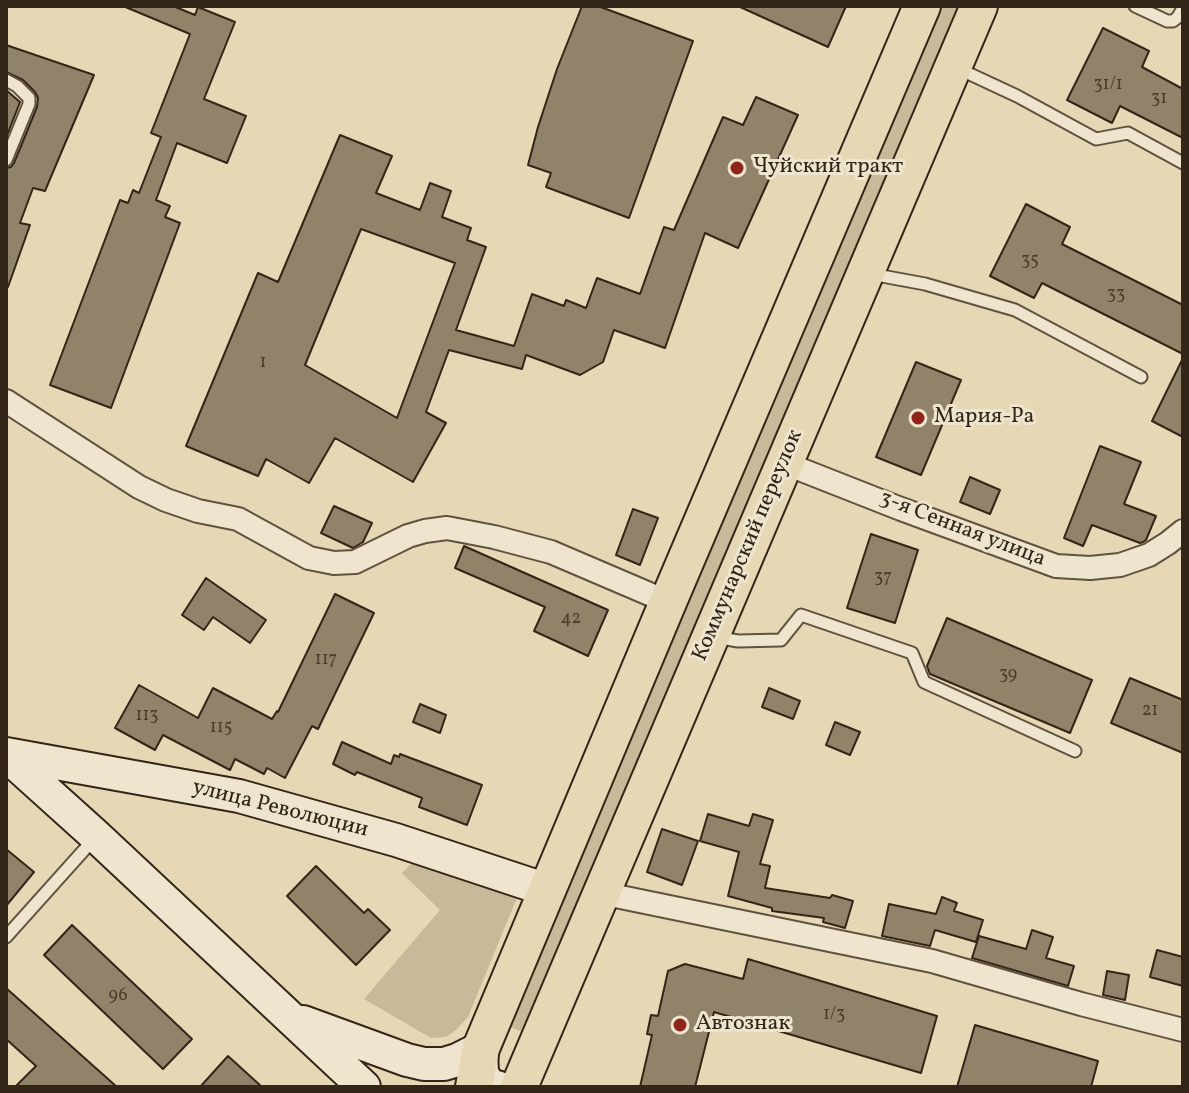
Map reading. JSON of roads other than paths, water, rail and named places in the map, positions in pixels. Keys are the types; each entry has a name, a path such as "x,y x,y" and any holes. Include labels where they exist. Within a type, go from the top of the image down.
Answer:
{"main road":[{"path":"474,1087 481,1048 922,6"},
{"name":"Коммунарский переулок","path":"512,1083 601,893 979,6"},
{"name":"улица Революции","path":"6,754 239,796 396,840 547,890"},
{"name":"улица Революции","path":"6,754 364,1087"},
{"path":"289,1017 424,1064 444,1064 481,1048"},
{"path":"481,1048 482,1074 490,1086 512,1083"}],"street":[{"path":"6,401 139,487 198,511 238,519 309,558 334,563 355,562 408,536 447,528 551,552 668,602"},
{"name":"3-я Сенная улица","path":"784,463 1056,566 1090,568 1120,565 1149,555 1183,531"},
{"path":"601,893 932,961 1183,1030"}],"lane":[{"path":"1135,6 1167,21 1178,17 1183,8"},
{"path":"953,66 1096,139 1128,133 1183,163"},
{"path":"6,80 29,98 29,104 6,160"},
{"path":"865,273 925,284 1015,310 1141,377"},
{"path":"711,636 738,641 781,640 801,615 912,653 924,682 1075,751"},
{"path":"6,937 96,836"}],"place":[{"name":"Чуйский тракт","path":"737,168"},
{"name":"Мария-Ра","path":"918,418"},
{"name":"Автознак","path":"680,1025"}]}
